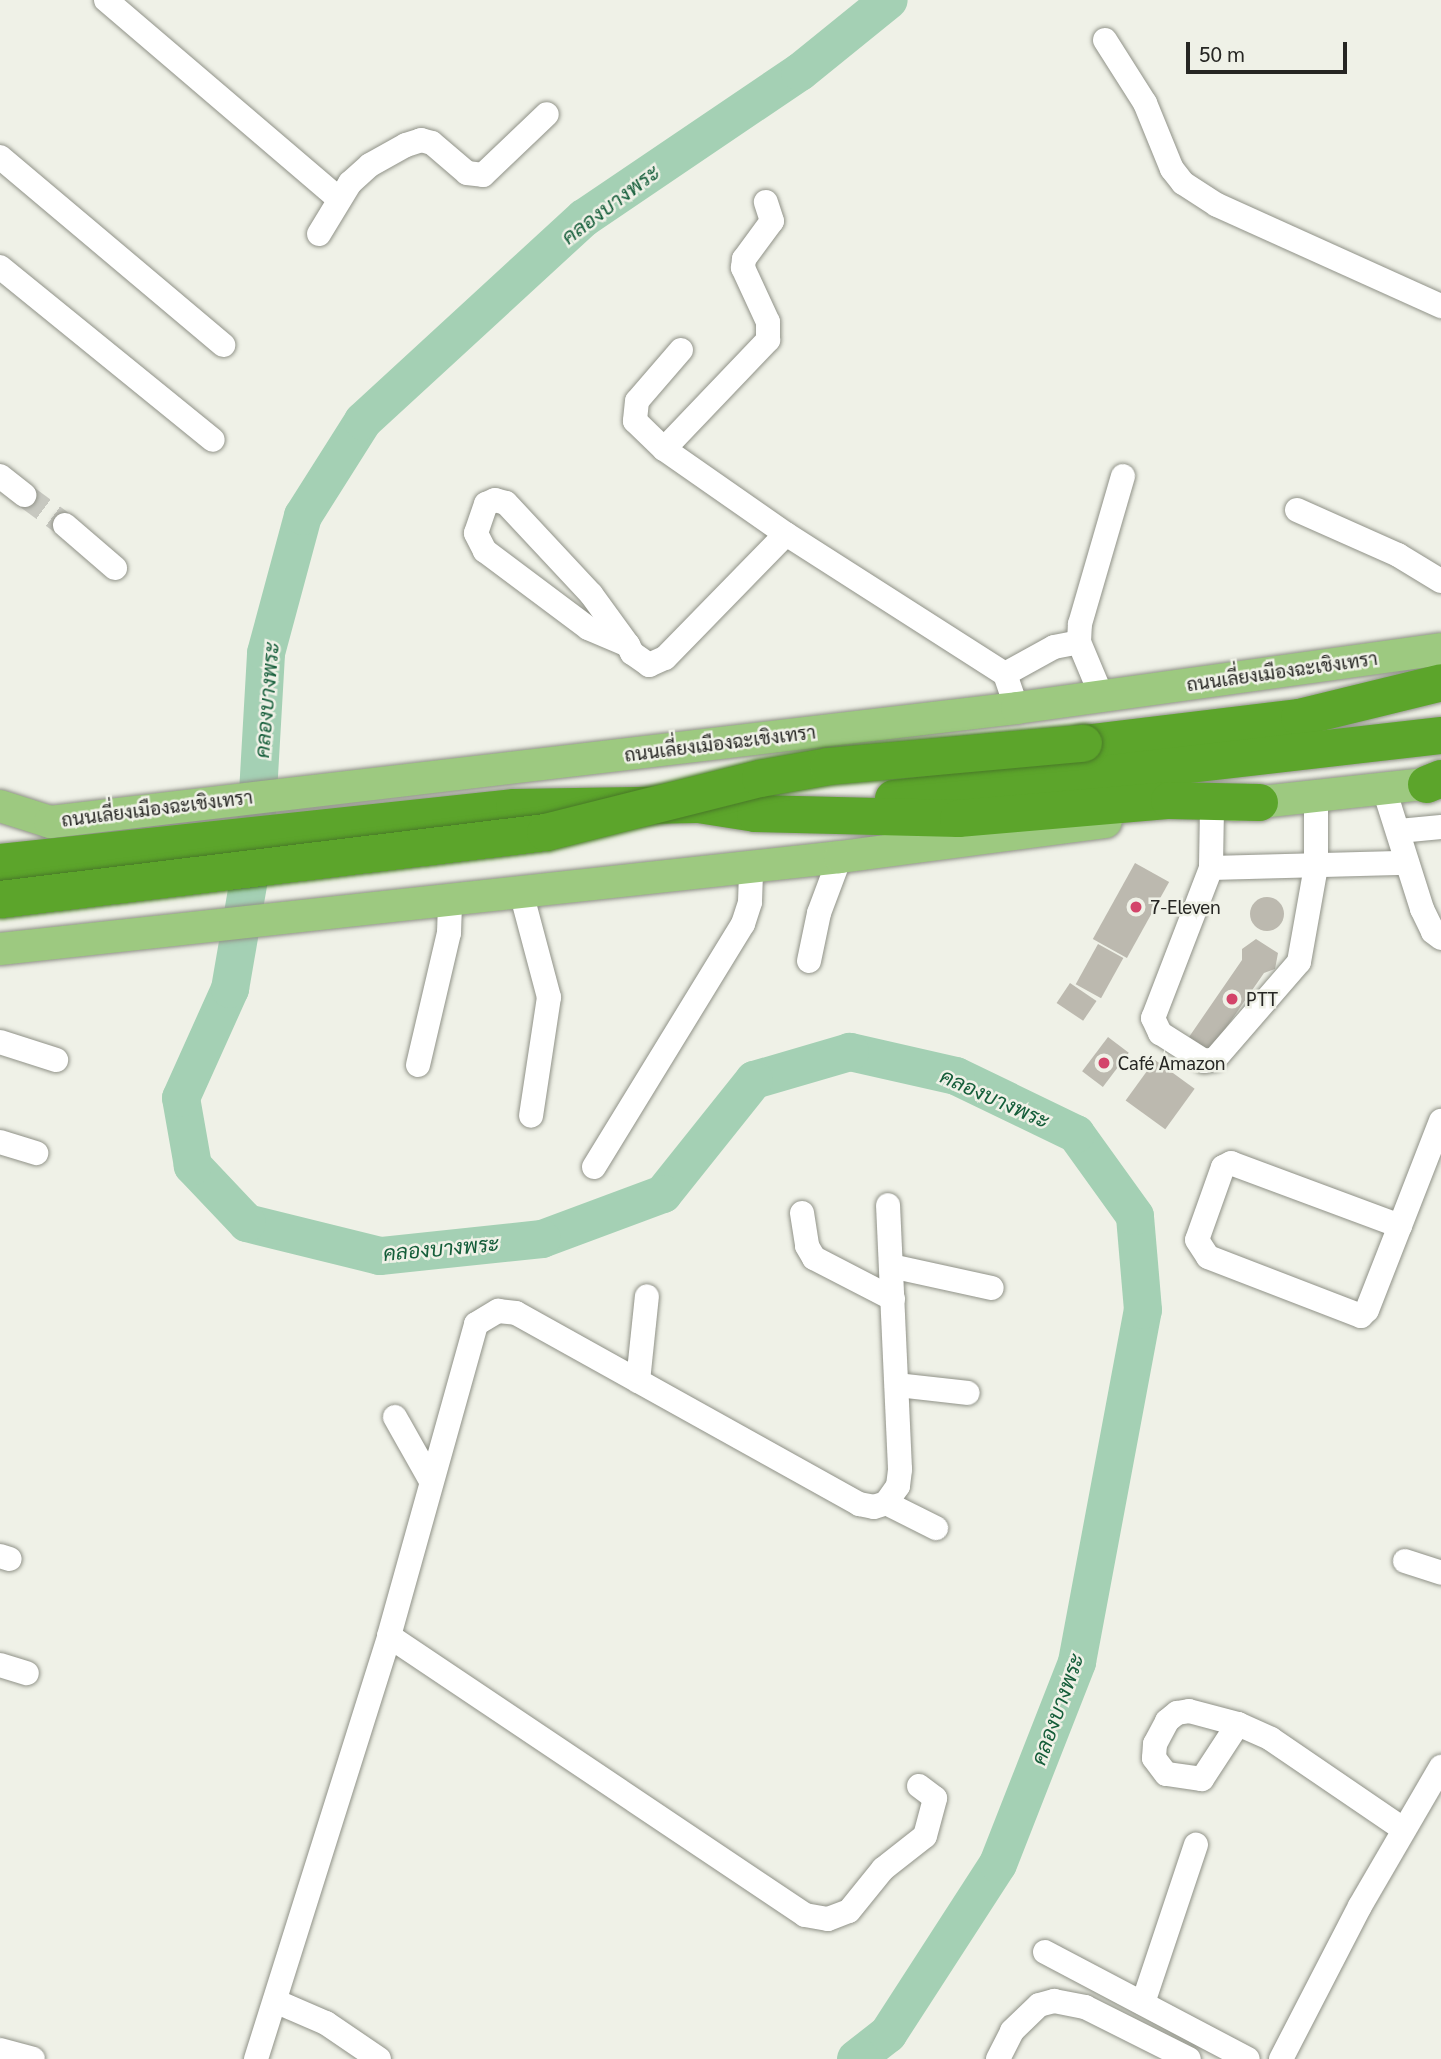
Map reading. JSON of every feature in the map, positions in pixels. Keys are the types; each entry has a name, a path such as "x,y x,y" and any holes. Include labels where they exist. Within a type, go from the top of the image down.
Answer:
{"highway":[{"path":"1299,717 1441,682"},
{"path":"0,899 534,834 760,778 828,766 1083,743 1441,700"},
{"path":"755,813 1441,736"},
{"path":"0,862 436,812 698,804 755,813 958,818 1169,800 1259,802"}],"main road":[{"name":"ถนนเลี่ยงเมืองฉะเชิงเทรา","path":"0,806 50,821 1017,708 1441,649"},
{"path":"0,949 839,857 1436,781"},
{"path":"0,825 50,821"},
{"path":"0,942 38,946"}],"street":[{"path":"106,0 338,198"},
{"path":"1105,40 1145,103 1172,169 1183,183 1217,205 1441,306"},
{"path":"319,234 338,198 370,164 421,140 446,151 467,173 483,175 547,114"},
{"path":"0,157 223,345"},
{"path":"664,449 768,340 768,322 743,268 744,259 772,221 766,202"},
{"path":"0,267 213,440"},
{"path":"681,350 637,401 633,413 635,421 664,449 786,534 1005,674 1017,708"},
{"path":"0,476 24,495"},
{"path":"1102,697 1079,642 1085,604 1123,476"},
{"path":"628,645 588,628 485,551 476,533 486,504 495,500 506,503 590,594 642,662 657,664 786,534"},
{"path":"1297,510 1398,555 1441,580"},
{"path":"65,525 115,568"},
{"path":"1005,674 1054,647 1079,642"},
{"path":"1384,789 1422,909 1433,932 1441,938"},
{"path":"1212,808 1211,868 1153,1018 1160,1033 1204,1061 1215,1059 1300,962 1316,867 1317,795"},
{"path":"1399,831 1441,827"},
{"path":"809,961 819,913 839,857"},
{"path":"1211,868 1407,863"},
{"path":"594,1167 743,924 750,902 751,865"},
{"path":"521,892 549,996 531,1116"},
{"path":"418,1065 449,933 450,900"},
{"path":"0,1042 56,1060"},
{"path":"1400,1226 1231,1163 1223,1167 1197,1240 1208,1257 1361,1317 1400,1226 1441,1121"},
{"path":"0,1142 36,1153"},
{"path":"256,2059 389,1636 470,1339 484,1316 498,1311 516,1313 859,1504 874,1507 886,1503 898,1486 900,1469 888,1205"},
{"path":"802,1213 807,1246 814,1258 893,1299"},
{"path":"891,1266 992,1288"},
{"path":"638,1381 647,1296"},
{"path":"897,1385 968,1393"},
{"path":"395,1417 431,1481"},
{"path":"886,1503 936,1528"},
{"path":"1405,1561 1441,1573"},
{"path":"389,1636 805,1914 828,1919 849,1911 883,1869 925,1836 935,1798 919,1786"},
{"path":"0,1665 27,1673"},
{"path":"1238,1724 1271,1739 1403,1829"},
{"path":"1281,2059 1403,1829 1441,1767"},
{"path":"1143,2003 1196,1845"},
{"path":"1045,1952 1248,2059"},
{"path":"275,2001 326,2023 379,2059"},
{"path":"998,2059 1012,2031 1039,2005 1054,2001 1085,2007 1189,2059"},
{"path":"0,2050 33,2059"}],"building":[{"path":"1135,863 1169,882 1127,958 1093,939"},
{"path":"1267,897 1279,902 1284,914 1279,926 1267,931 1255,926 1250,914 1255,902"},
{"path":"1256,939 1278,953 1275,969 1264,973 1210,1051 1189,1037 1242,960 1242,949"},
{"path":"1098,944 1123,958 1101,998 1076,984"},
{"path":"1070,983 1097,1001 1083,1021 1057,1003"},
{"path":"1108,1037 1129,1053 1103,1087 1082,1071"},
{"path":"1155,1060 1195,1089 1165,1129 1126,1100"}],"waterway":[{"name":"คลองบางพระ","path":"856,2059 888,2034 998,1864 1077,1662 1143,1310 1135,1216 1076,1134 956,1076 850,1052 754,1080 663,1194 542,1239 380,1256 247,1223 193,1166 181,1098 230,989 255,845 266,653 303,516 363,421 584,218 800,72 889,0"}],"tunnel":[{"path":"24,495 65,525"}],"place":[{"name":"7-Eleven","path":"1136,907"},
{"name":"PTT","path":"1232,999"},
{"name":"Café Amazon","path":"1104,1063"}]}
